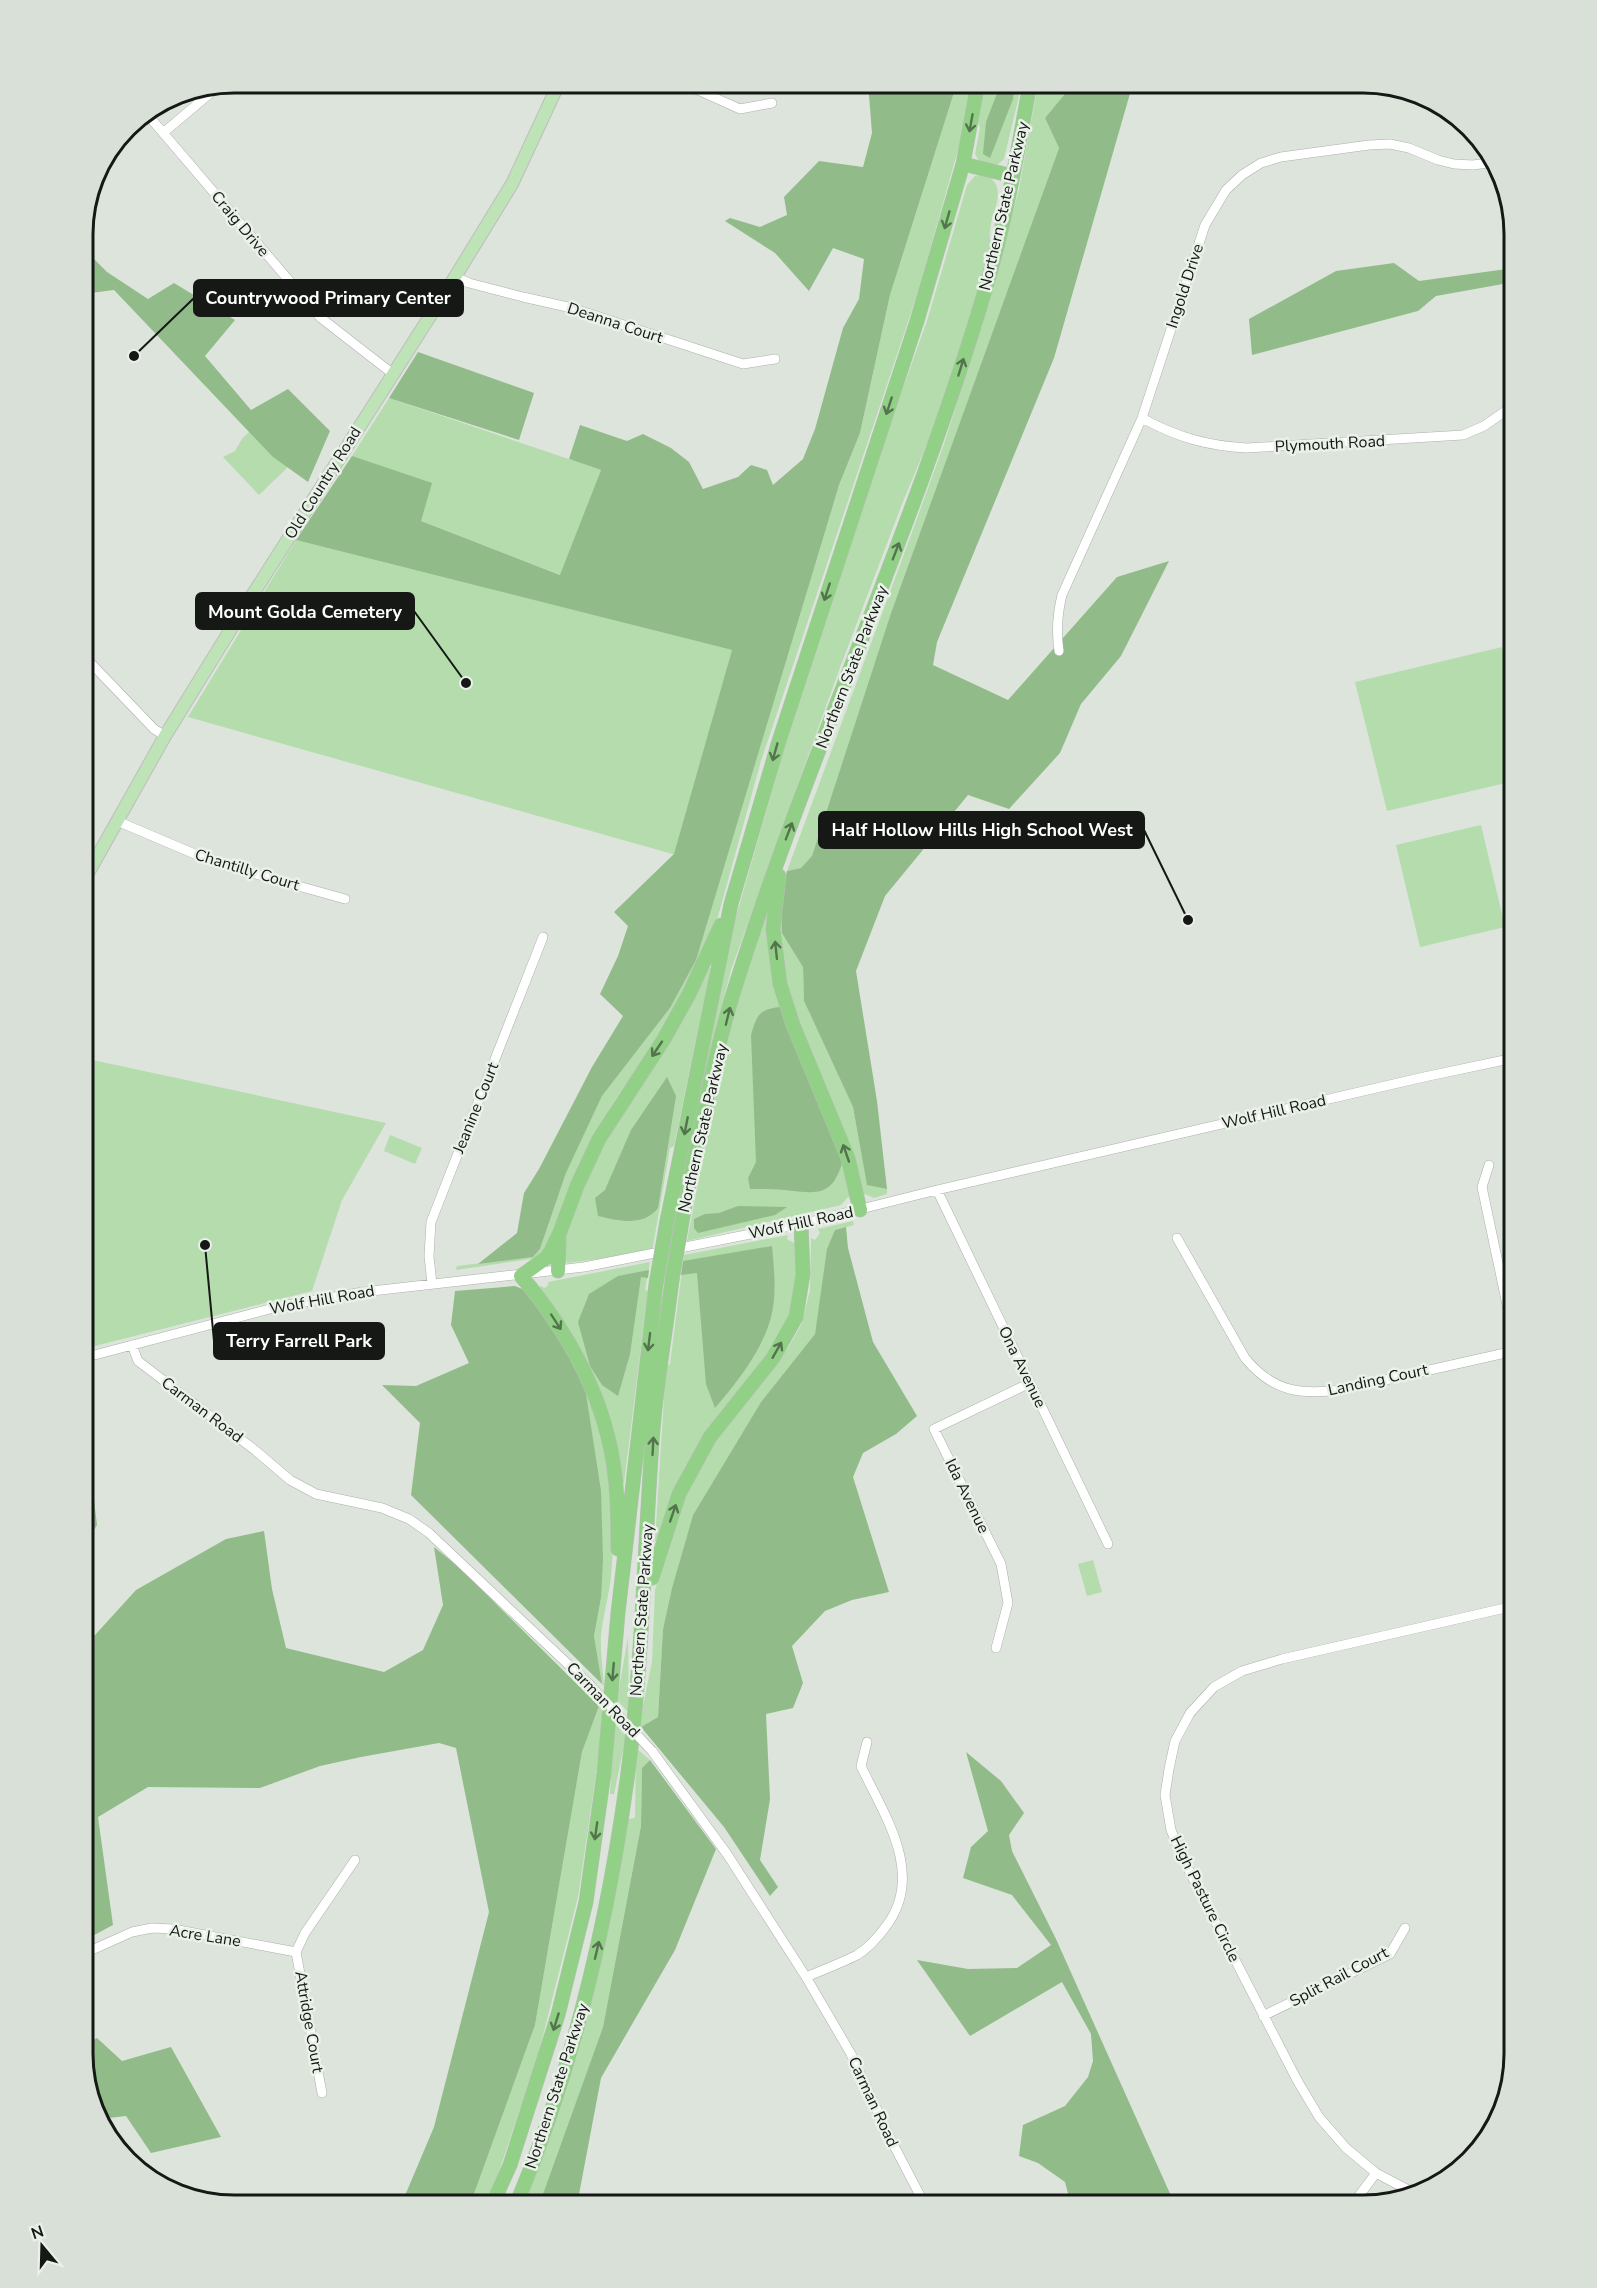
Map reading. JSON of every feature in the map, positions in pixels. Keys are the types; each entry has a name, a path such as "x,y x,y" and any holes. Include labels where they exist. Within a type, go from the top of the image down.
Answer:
{"highway":[{"name":"Northern State Parkway","path":"496,2195 510,2164 558,2015 586,1902 604,1773 618,1613 656,1284 731,904 779,741 917,321 963,164 976,93"},
{"name":"Northern State Parkway","path":"520,2195 532,2167 580,2021 607,1905 627,1779 644,1609 654,1429 672,1280 709,1092 737,980 781,852 896,553 951,398 987,284 1013,177 1028,93"},
{"path":"963,164 1013,177"},
{"path":"781,852 773,929 780,984 792,1025 848,1158 860,1210"},
{"path":"618,1613 618,1519 615,1475 603,1420 585,1371 547,1310 521,1275 546,1258 560,1232 577,1186 599,1138 664,1039 731,904"},
{"path":"644,1609 657,1558 679,1494 710,1437 773,1358 796,1317 803,1274 801,1224"},
{"path":"558,1270 560,1232"}],"main road":[{"name":"Old Country Road","path":"93,864 165,736 512,184 554,93"}],"street":[{"path":"704,93 740,109 772,103"},
{"path":"163,133 206,96"},
{"name":"Craig Drive","path":"152,120 321,318 393,374"},
{"name":"Ingold Drive","path":"1059,651 1056,633 1057,615 1062,595 1142,418 1205,225 1226,190 1242,175 1261,163 1281,157 1380,144 1409,148 1454,164 1485,163"},
{"name":"Deanna Court","path":"455,277 469,283 572,308 743,364 775,359"},
{"name":"Plymouth Road","path":"1142,418 1161,429 1190,440 1218,447 1247,448 1462,435 1484,426 1504,412"},
{"path":"93,665 154,729 165,736"},
{"name":"Chantilly Court","path":"117,821 216,863 345,899"},
{"name":"Jeanine Court","path":"432,1284 429,1256 431,1222 543,936"},
{"name":"Wolf Hill Road","path":"93,1355 280,1306 363,1292 558,1270 801,1224 937,1190 1504,1060"},
{"path":"1488,1165 1482,1186 1504,1287"},
{"name":"Ona Avenue","path":"937,1190 1108,1545"},
{"name":"Landing Court","path":"1176,1238 1245,1358 1257,1372 1274,1384 1294,1391 1316,1393 1341,1390 1504,1353"},
{"name":"Carman Road","path":"132,1345 138,1361 256,1451 290,1480 316,1494 382,1508 409,1519 429,1533 590,1685 652,1751 727,1854 806,1977 851,2054 891,2140 921,2195"},
{"name":"Ida Avenue","path":"996,1648 1008,1603 1001,1564 934,1429 1030,1383"},
{"name":"High Pasture Circle","path":"1405,2188 1376,2173 1346,2148 1319,2117 1297,2080 1183,1859 1171,1830 1165,1795 1168,1769 1174,1741 1190,1713 1214,1687 1242,1671 1282,1659 1504,1609"},
{"path":"806,1977 859,1954 879,1936 895,1914 903,1888 903,1863 899,1845 861,1766 867,1742"},
{"name":"Attridge Court","path":"322,2093 296,1952 305,1932 355,1860"},
{"name":"Acre Lane","path":"93,1949 132,1932 152,1928 173,1929 296,1952"},
{"name":"Split Rail Court","path":"1263,2016 1390,1954 1405,1928"},
{"path":"1360,2195 1376,2173"}],"shaded area":[{"path":"869,93 954,93 890,295 860,433 839,485 696,960 670,1008 602,1096 566,1173 540,1249 533,1257 478,1264 517,1233 524,1193 539,1169 592,1067 623,1016 600,994 618,956 628,926 614,912 674,854 732,650 296,540 352,456 432,483 421,521 560,575 601,470 569,459 580,425 627,441 643,434 671,448 689,462 703,489 738,477 751,465 767,470 773,485 803,459 815,429 843,328 859,299 864,259 833,248 809,291 775,253 725,221 730,218 760,227 787,215 784,197 819,161 863,167 872,133"},
{"path":"954,93 970,93 965,125 918,292 761,761 717,920 691,979 651,1049 615,1100 585,1154 552,1244 537,1258 456,1270 457,1266 533,1257 540,1249 566,1173 602,1096 670,1008 839,485 860,433 890,295"},
{"path":"982,93 1020,93 1004,159 995,167 980,163 975,154 980,128 977,119"},
{"path":"997,93 1014,93 990,158 983,154 986,122"},
{"path":"1036,93 1066,93 1045,118 1059,148 891,613 812,857 801,868 787,871 944,444 983,321 1019,189"},
{"path":"1066,93 1130,93 1054,358 937,642 933,665 1008,700 1117,577 1169,561 1121,656 1081,704 1060,753 1009,809 968,795 885,896 856,971 877,1101 887,1189 867,1185 853,1107 804,1001 803,967 782,933 781,899 787,871 801,868 812,856 891,613 1059,148 1045,118"},
{"path":"985,174 992,180 998,193 991,224 991,247 954,379 902,504 838,673 731,970 702,1086 698,1085 733,927 807,670 881,449 927,321 967,185 975,176"},
{"path":"93,258 107,272 148,299 174,283 235,320 205,356 251,410 288,389 330,431 308,482 273,457 114,290 93,293"},
{"path":"1394,263 1419,281 1504,269 1504,284 1436,296 1418,311 1252,355 1249,319 1336,271"},
{"path":"418,352 534,393 519,440 389,398"},
{"path":"389,398 601,470 561,575 421,521 352,456"},
{"path":"253,428 289,466 259,495 223,457 235,451 242,439"},
{"path":"296,540 732,650 676,855 188,717"},
{"path":"1502,647 1504,658 1504,783 1387,811 1355,682"},
{"path":"1481,825 1504,927 1420,947 1396,845"},
{"path":"781,899 783,933 803,967 804,1001 853,1107 867,1184 887,1189 887,1194 874,1198 865,1194 862,1197 785,991 778,943"},
{"path":"768,904 771,905 773,978 777,998 844,1157 851,1198 848,1197 841,1205 687,1241 720,1069 739,992"},
{"path":"706,968 710,968 708,981 674,1146 670,1148 652,1252 567,1263 566,1259 562,1260 562,1254 571,1215 598,1149"},
{"path":"781,1007 844,1157 835,1180 830,1186 816,1192 750,1189 748,1178 756,1162 751,1035 755,1022 763,1011"},
{"path":"93,1060 386,1123 342,1200 312,1291 93,1346"},
{"path":"667,1077 676,1096 658,1208 652,1214 638,1220 622,1221 598,1216 595,1198 605,1190 631,1130"},
{"path":"390,1135 422,1148 415,1164 384,1151"},
{"path":"738,1206 787,1207 775,1215 698,1233 694,1228 694,1219"},
{"path":"853,1221 854,1225 835,1230 828,1249 815,1334 761,1402 693,1515 663,1629 658,1717 641,1727 639,1725 652,1662 655,1590 690,1482 735,1411 788,1348 802,1323 810,1290 811,1238 815,1240 820,1233 818,1229"},
{"path":"846,1227 848,1248 873,1342 917,1416 896,1434 863,1453 853,1477 889,1592 852,1600 825,1611 792,1646 803,1683 793,1708 766,1714 770,1799 760,1860 778,1887 770,1896 724,1827 641,1727 658,1717 663,1629 693,1515 761,1402 815,1334 827,1249 835,1230"},
{"path":"788,1235 787,1239 794,1243 798,1241 799,1264 795,1299 785,1329 759,1368 708,1433 659,1542 655,1541 666,1367 670,1364 684,1255"},
{"path":"772,1246 774,1300 767,1330 748,1365 715,1408 706,1384 697,1273 681,1275 683,1261"},
{"path":"650,1262 624,1483 620,1482 613,1440 538,1290 540,1286 545,1288 548,1282"},
{"path":"649,1270 648,1278 641,1277 630,1354 618,1396 602,1385 590,1366 578,1322 589,1294 618,1276"},
{"path":"515,1286 525,1290 561,1341 584,1381 601,1491 603,1559 601,1598 594,1636 602,1684 411,1495 420,1423 382,1385 416,1386 469,1363 451,1325 455,1291"},
{"path":"584,1381 605,1453 612,1501 611,1576 601,1635 604,1686 594,1636 601,1598"},
{"path":"93,1492 97,1525 93,1532"},
{"path":"264,1531 272,1589 286,1648 384,1672 423,1650 443,1605 434,1547 460,1568 599,1706 582,1752 535,2025 474,2195 405,2195 434,2127 489,1912 456,1748 439,1743 361,1757 320,1766 260,1788 148,1787 98,1817 113,1925 93,1936 93,1635 136,1590 226,1539"},
{"path":"1093,1560 1102,1592 1087,1596 1078,1564"},
{"path":"628,1637 629,1713 617,1700"},
{"path":"599,1706 605,1713 578,1897 537,2059 497,2177 489,2195 474,2195 535,2025 582,1752"},
{"path":"614,1723 626,1736 614,1794 610,1794"},
{"path":"636,1748 650,1760 642,1768 641,1826 603,2027 543,2195 525,2195 627,1819 635,1818"},
{"path":"966,1752 1001,1781 1024,1813 1009,1835 1012,1851 1056,1939 1171,2195 1068,2195 1065,2182 1038,2163 1019,2156 1023,2125 1065,2106 1088,2077 1093,2061 1091,2034 1062,1982 970,2036 917,1960 968,1969 1017,1968 1051,1945 1012,1895 963,1878 971,1847 988,1831"},
{"path":"650,1760 716,1849 675,1950 601,2078 579,2195 543,2195 603,2027 641,1826 642,1768"},
{"path":"97,2038 122,2061 171,2047 221,2137 151,2153 126,2116 109,2118 94,2072 93,2040"}],"place":[{"name":"Countrywood Primary Center","path":"134,356"},
{"name":"Mount Golda Cemetery","path":"466,683"},
{"name":"Half Hollow Hills High School West","path":"1188,920"},
{"name":"Terry Farrell Park","path":"205,1245"}]}
